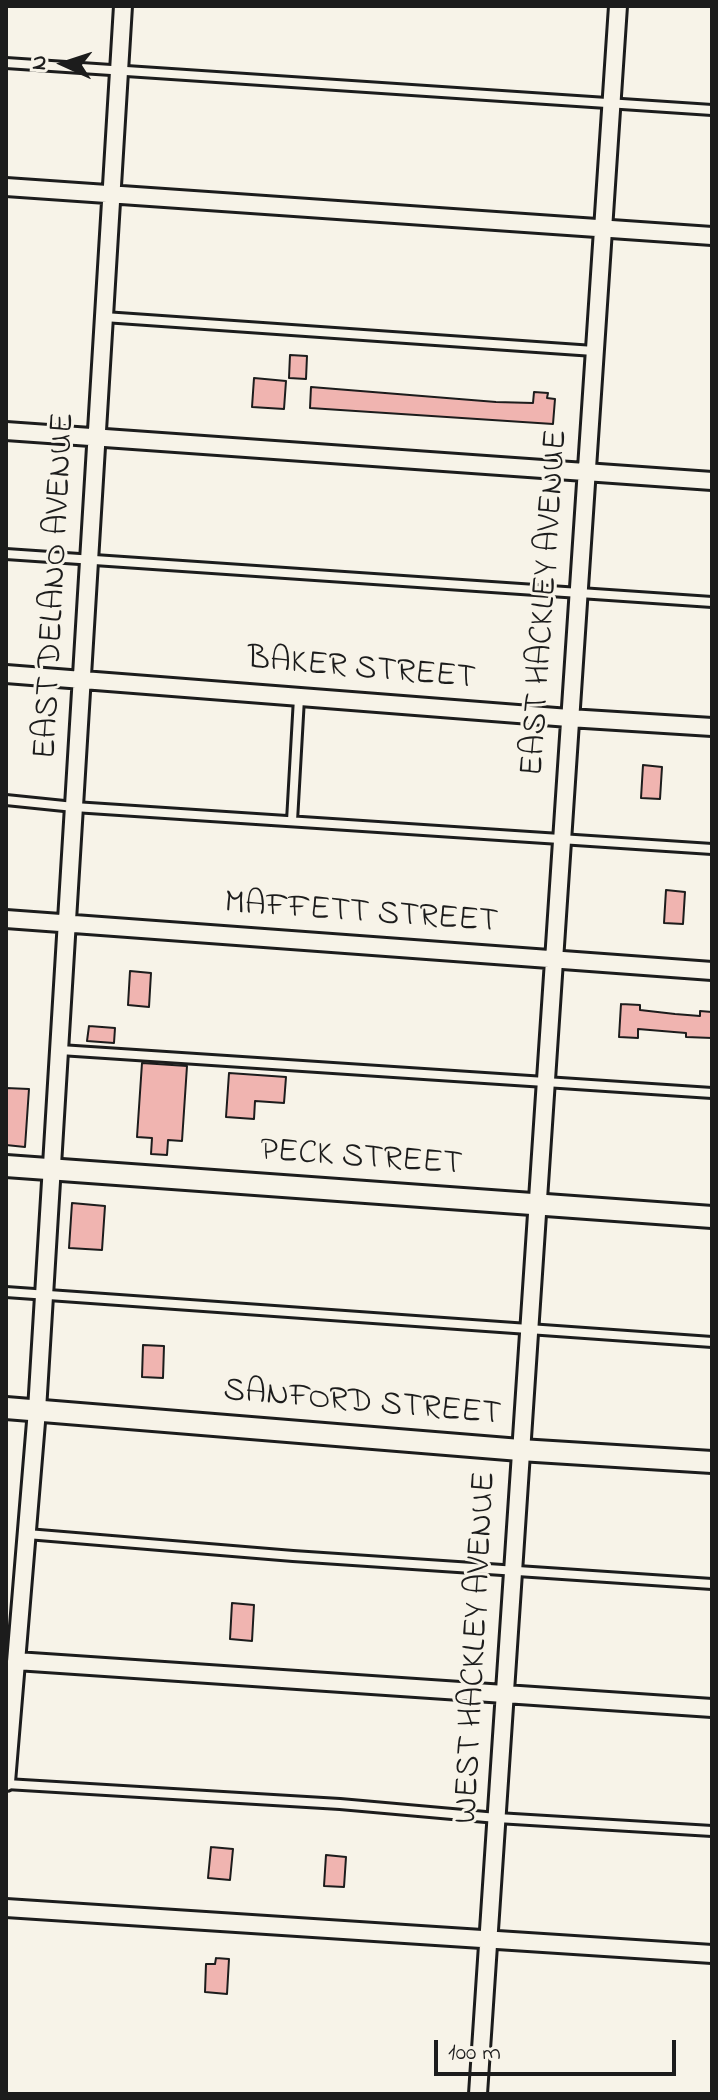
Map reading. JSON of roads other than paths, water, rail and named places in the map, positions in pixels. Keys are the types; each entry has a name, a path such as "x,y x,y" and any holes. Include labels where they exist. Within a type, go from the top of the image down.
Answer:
{"street":[{"name":"EAST DELANO AVENUE","path":"6,1783 37,1410 123,6"},
{"name":"EAST HACKLEY AVENUE","path":"537,1205 618,6"},
{"path":"6,187 712,236"},
{"path":"6,431 712,481"},
{"name":"BAKER STREET","path":"6,674 712,727"},
{"name":"MAFFETT STREET","path":"6,919 712,971"},
{"name":"PECK STREET","path":"6,1166 712,1217"},
{"name":"WEST HACKLEY AVENUE","path":"478,2094 537,1205"},
{"name":"SANFORD STREET","path":"6,1408 520,1450 712,1462"},
{"path":"16,1661 712,1708"},
{"path":"6,1908 712,1954"}],"lane":[{"path":"6,63 712,110"},
{"path":"103,317 594,351"},
{"path":"6,554 712,602"},
{"path":"292,821 299,696"},
{"path":"6,800 712,849"},
{"path":"60,1050 712,1093"},
{"path":"6,1292 712,1342"},
{"path":"26,1534 293,1556 712,1584"},
{"path":"6,1783 712,1831"}]}
